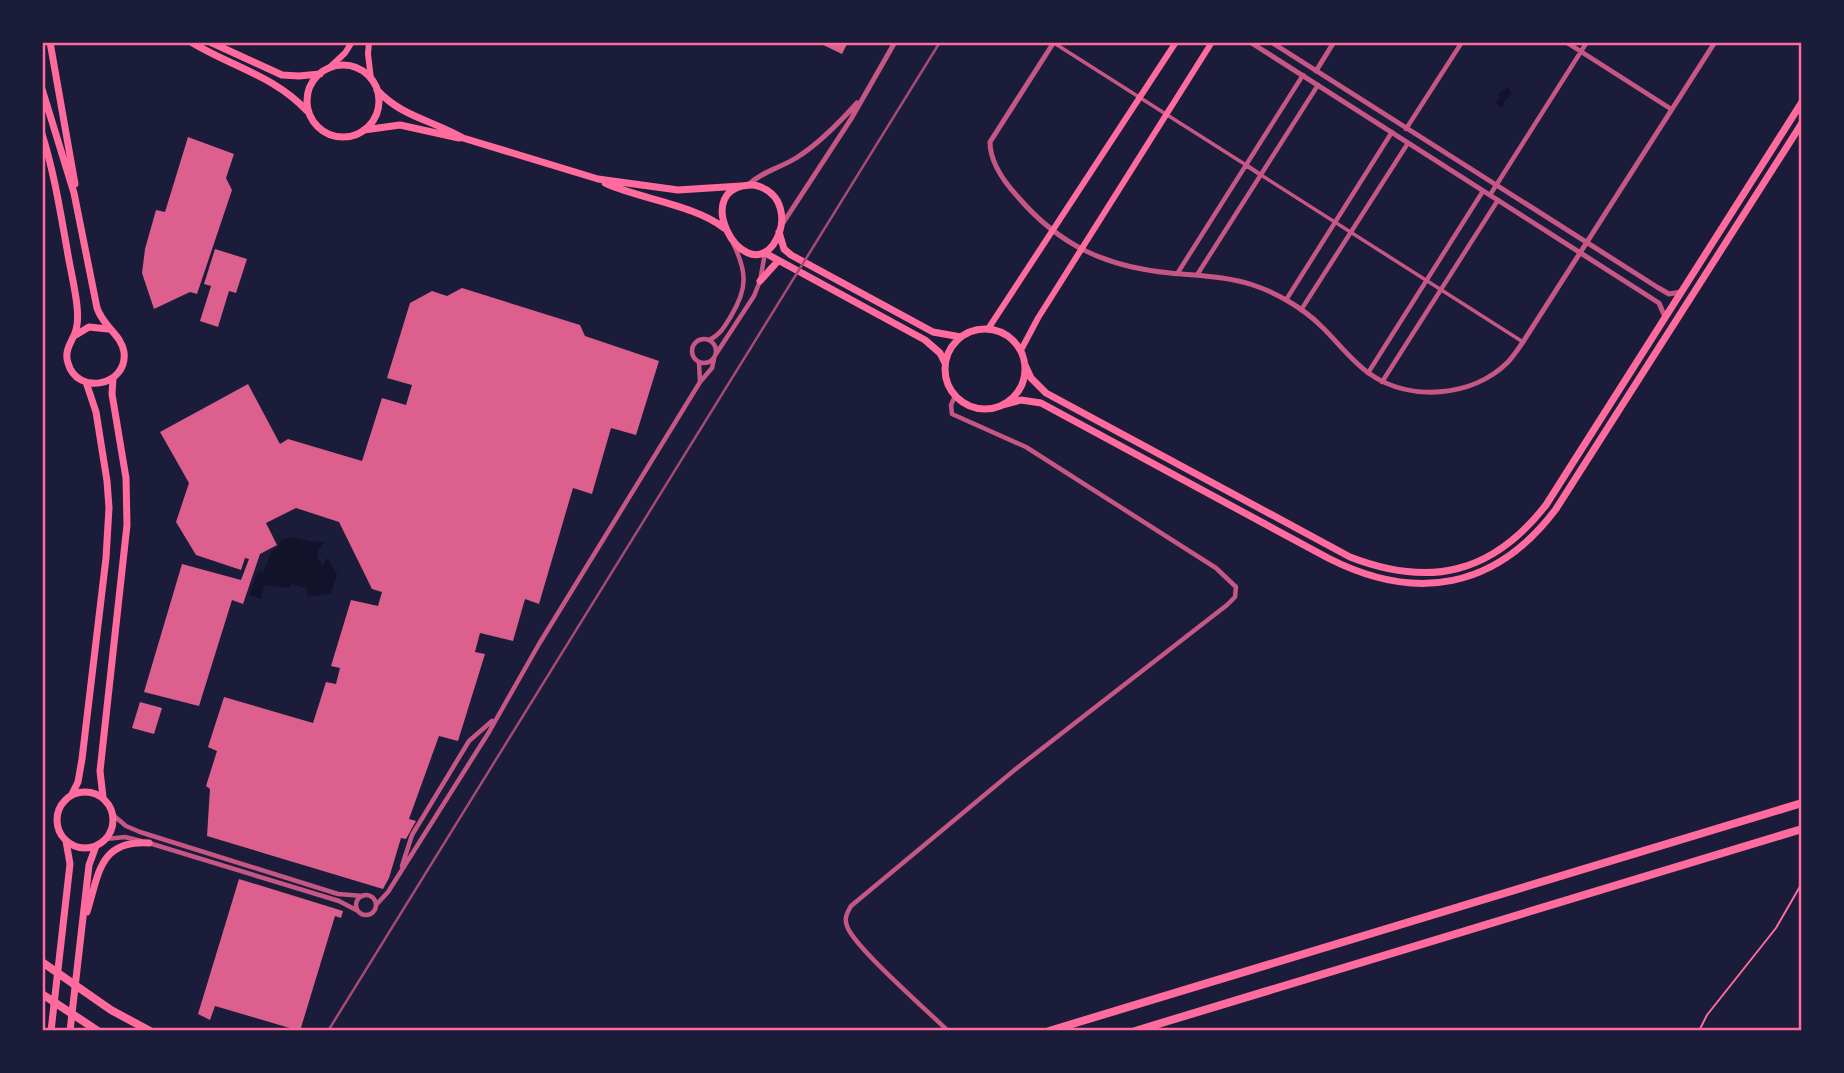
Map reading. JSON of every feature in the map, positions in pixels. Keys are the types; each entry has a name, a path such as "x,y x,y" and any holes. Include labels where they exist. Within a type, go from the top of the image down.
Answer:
{"highway":[{"path":"1049,1031 1802,803"},
{"path":"1135,1031 1802,829"},
{"path":"42,962 111,1010 150,1031"},
{"path":"42,994 98,1031"}],"main road":[{"path":"42,134 56,187 76,299 76,327 67,352 68,365 75,375 86,382 100,383 113,378 121,370 124,353 119,338 108,328 97,308 50,42"},
{"path":"191,42 274,83 292,95 308,111 321,130 335,137 352,136 363,131 400,125 463,138 598,179 625,192 702,215 726,230"},
{"path":"209,42 282,75 299,76 321,73 329,68 352,42"},
{"path":"369,42 371,79 377,90 397,108 463,138"},
{"path":"988,329 1176,42"},
{"path":"1021,350 1038,318 1212,42"},
{"path":"329,68 353,67 371,79"},
{"path":"308,111 308,93 321,73"},
{"path":"42,89 78,209"},
{"path":"363,131 376,114 377,90"},
{"path":"1802,102 1555,492 1527,528 1504,547 1482,559 1456,568 1423,573 1384,569 1343,553 1046,393 1031,377 1021,350 1007,335 979,329 961,337 948,353 945,363 946,381 955,396 977,409 990,409 1021,400 1041,403 1364,575 1407,584 1425,584 1470,576 1513,554 1538,532 1556,509 1802,123"},
{"path":"598,179 678,190 745,185 762,187 773,194 781,210 780,229 784,249 791,255 933,332 961,337"},
{"path":"745,185 730,194 724,204 722,218 732,239 749,253 765,253 925,340 940,353 945,363"},
{"path":"765,253 780,229"},
{"path":"760,281 778,261"},
{"path":"73,337 89,327 108,328"},
{"path":"1003,405 1020,389 1026,365"},
{"path":"66,841 78,847 96,846 106,839 113,826 113,815 100,786 101,765 128,516 125,468 112,394 113,378"},
{"path":"51,1031 70,864 66,841 58,830 57,816 62,802 72,794 78,782 82,759 108,516 106,469 94,404 86,382"},
{"path":"72,794 90,792 103,797"},
{"path":"82,929 99,872 106,858 125,845 149,843"},
{"path":"70,1031 89,865 96,846"}],"street":[{"path":"780,229 895,42"},
{"path":"1524,342 1054,42 990,142 990,154 1010,189 1054,232 1082,250 1129,268 1197,275 1254,285 1301,310 1368,373 1382,382 1417,392 1456,390 1487,377 1507,363 1524,342 1715,42"},
{"path":"1250,42 1659,303 1665,318"},
{"path":"1271,42 1669,294 1681,292"},
{"path":"1316,71 1334,42"},
{"path":"1406,129 1462,42"},
{"path":"1566,42 1671,109"},
{"path":"1490,195 1587,42"},
{"path":"1177,274 1303,75"},
{"path":"1197,275 1318,85"},
{"path":"745,185 803,154 832,130 864,96"},
{"path":"1286,300 1392,132"},
{"path":"1301,310 1408,143"},
{"path":"1368,373 1483,191"},
{"path":"1382,382 1498,200"},
{"path":"700,382 699,362 693,354 693,347 722,330 744,290 742,265 732,239"},
{"path":"106,839 130,838 149,843 342,902 365,915 371,914 489,732 700,382 708,374 715,356 747,309 760,281 765,253"},
{"path":"709,340 715,345 715,356"},
{"path":"699,362 706,363 715,356"},
{"path":"948,1031 847,929 845,918 851,905 1017,768 1227,604 1235,597 1236,587 1216,568 1026,447 952,414 951,405 955,396"},
{"path":"398,876 412,835 469,741 495,718"},
{"path":"113,815 126,826 140,832 338,894 372,897 376,905"},
{"path":"358,911 357,902 363,896"}],"path":[{"path":"1699,1031 1707,1015 1776,928 1802,883"}],"shaded area":[{"path":"1508,87 1512,94 1504,102 1504,106 1499,107 1496,102 1501,98 1498,94"},
{"path":"291,537 314,542 323,541 317,557 323,566 327,558 337,574 331,593 308,597 307,589 292,584 289,588 264,585 261,599 249,595 258,571 264,572 271,552 279,547 280,541"}],"building":[{"path":"817,42 848,42 842,54"},
{"path":"188,137 234,154 226,178 232,190 197,294 190,292 154,309 142,273 145,249 156,210 165,212"},
{"path":"215,249 247,259 236,293 229,291 218,327 200,321 211,286 204,284"},
{"path":"462,288 580,325 585,336 659,361 636,435 611,428 592,494 573,488 539,604 525,599 513,641 480,633 475,652 485,654 458,741 439,736 409,819 416,821 406,839 401,838 383,889 207,836 210,789 206,786 217,751 208,747 224,697 313,723 326,682 336,684 340,668 331,666 351,600 378,606 382,592 372,589 339,522 296,508 266,523 277,545 260,554 243,604 232,600 199,706 144,692 182,564 241,580 249,559 245,558 241,570 196,555 176,522 189,483 160,432 248,384 280,444 288,439 362,461 382,398 406,405 412,385 387,378 410,303 432,291 447,296"},
{"path":"140,702 162,708 154,734 132,728"},
{"path":"239,879 343,911 341,918 335,916 300,1031 215,1006 210,1020 198,1014"}],"railway":[{"path":"328,1031 940,42"}]}
